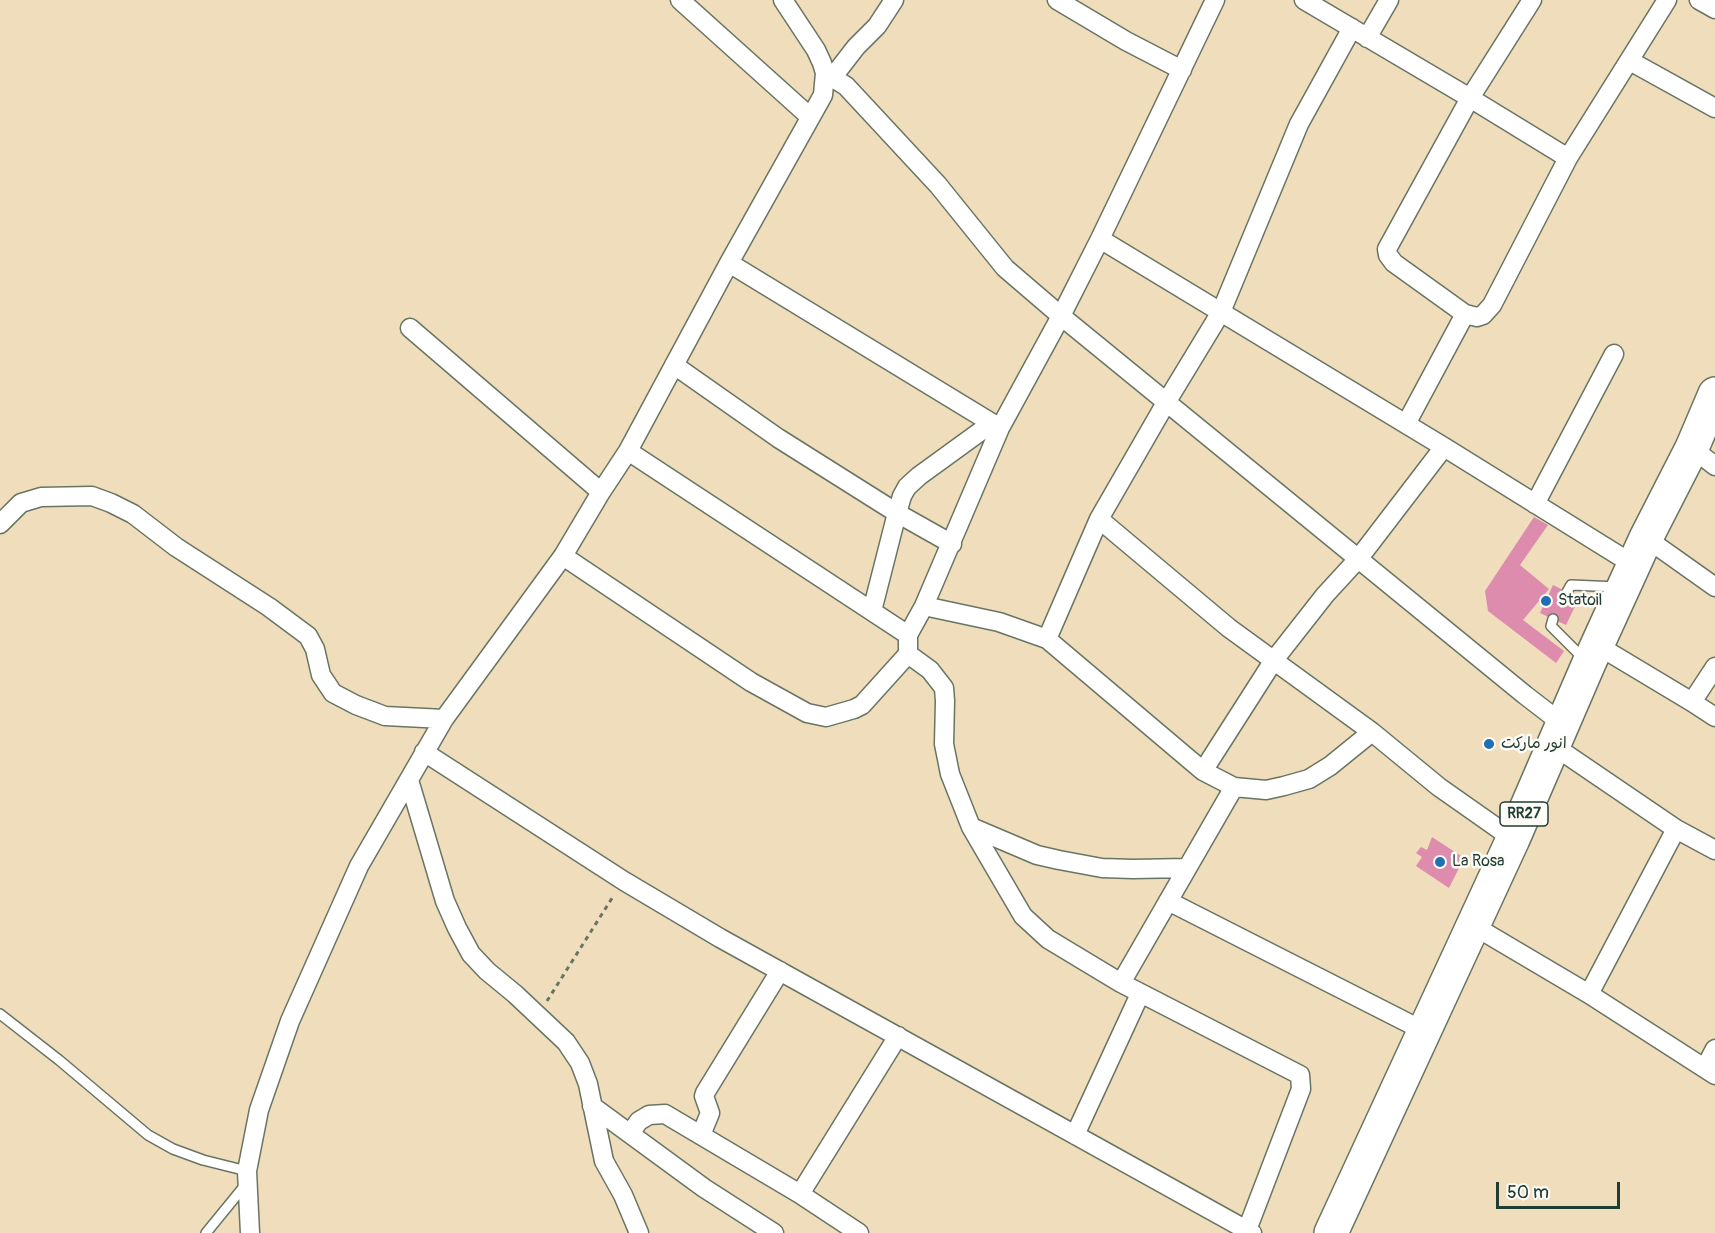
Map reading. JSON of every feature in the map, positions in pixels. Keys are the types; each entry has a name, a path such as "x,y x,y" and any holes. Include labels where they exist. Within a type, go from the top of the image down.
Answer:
{"highway":[{"name":"RR27","path":"1336,1231 1424,1031 1514,840 1634,563 1703,457 1715,394"}],"street":[{"path":"680,0 809,116"},
{"path":"783,0 816,50 829,75 846,87 938,185 1005,268 1515,687 1559,736 1676,828 1715,850"},
{"path":"250,1233 247,1177 259,1110 290,1021 359,866 444,719 563,556 628,451 809,116 823,95 829,75 877,26 894,0"},
{"path":"1058,0 1126,41 1182,70"},
{"path":"563,556 751,682 807,713 826,717 862,705 908,654 908,635 952,544 996,425 1061,316 1215,0"},
{"path":"1304,0 1568,158"},
{"path":"1047,639 1099,519 1221,312 1299,124 1360,33 1389,0"},
{"path":"1532,0 1470,98 1387,249 1394,263 1465,314 1480,317 1492,305 1568,158 1667,0"},
{"path":"1698,0 1715,9"},
{"path":"1630,61 1715,108"},
{"path":"1100,239 1634,563 1715,587"},
{"path":"729,263 996,425"},
{"path":"1406,424 1465,314"},
{"path":"410,328 601,492"},
{"path":"1535,504 1614,354"},
{"path":"674,365 778,438 897,513 952,544"},
{"path":"872,611 902,496 912,481 996,425"},
{"path":"1203,771 1274,660 1325,595 1359,558 1444,447"},
{"path":"628,451 908,635"},
{"path":"0,524 21,503 29,499 92,496 111,503 133,514 176,547 269,607 308,636 315,649 321,675 333,693 385,716 444,719"},
{"path":"1099,519 1228,628 1372,732 1439,787 1514,840"},
{"path":"924,606 999,622 1047,639 1203,771 1234,787 1266,790 1309,778 1330,766 1372,732"},
{"path":"424,752 624,881 720,938 1250,1232 1301,1089 1300,1075 1140,994 1048,939 1023,916 971,827 950,774 944,744 944,688 930,670 908,654"},
{"path":"1593,654 1692,702 1715,717"},
{"path":"1692,702 1715,667"},
{"path":"409,780 445,901 471,954 566,1042 580,1063 588,1084 604,1161 623,1195 639,1233"},
{"path":"1121,983 1234,787"},
{"path":"971,827 1037,855 1059,860 1102,868 1187,868"},
{"path":"1589,994 1676,828"},
{"path":"1168,901 1424,1031"},
{"path":"1474,926 1589,994 1710,1072 1715,1049"},
{"path":"701,1135 710,1113 705,1093 780,971"},
{"path":"1075,1135 1140,994"},
{"path":"800,1194 898,1036"},
{"path":"592,1106 704,1188 774,1233"},
{"path":"630,1133 639,1121 655,1114 668,1116 800,1194 859,1233"}],"lane":[{"path":"1567,592 1571,585 1634,563"},
{"path":"1553,619 1551,626 1593,654"},
{"path":"0,1014 148,1135 173,1149 247,1177 206,1233"}],"path":[{"path":"538,1015 624,881"}],"building":[{"path":"1534,517 1548,525 1520,565 1549,589 1523,620 1564,651 1556,663 1488,611 1485,591"},
{"path":"1553,585 1579,598 1566,625 1540,613"},
{"name":"La Rosa","path":"1432,837 1464,858 1449,888 1416,866 1422,857 1416,853 1421,847 1427,850"}],"place":[{"name":"Statoil","path":"1546,601"},
{"name":"انور ماركت","path":"1489,744"},
{"name":"La Rosa","path":"1440,862"}]}
